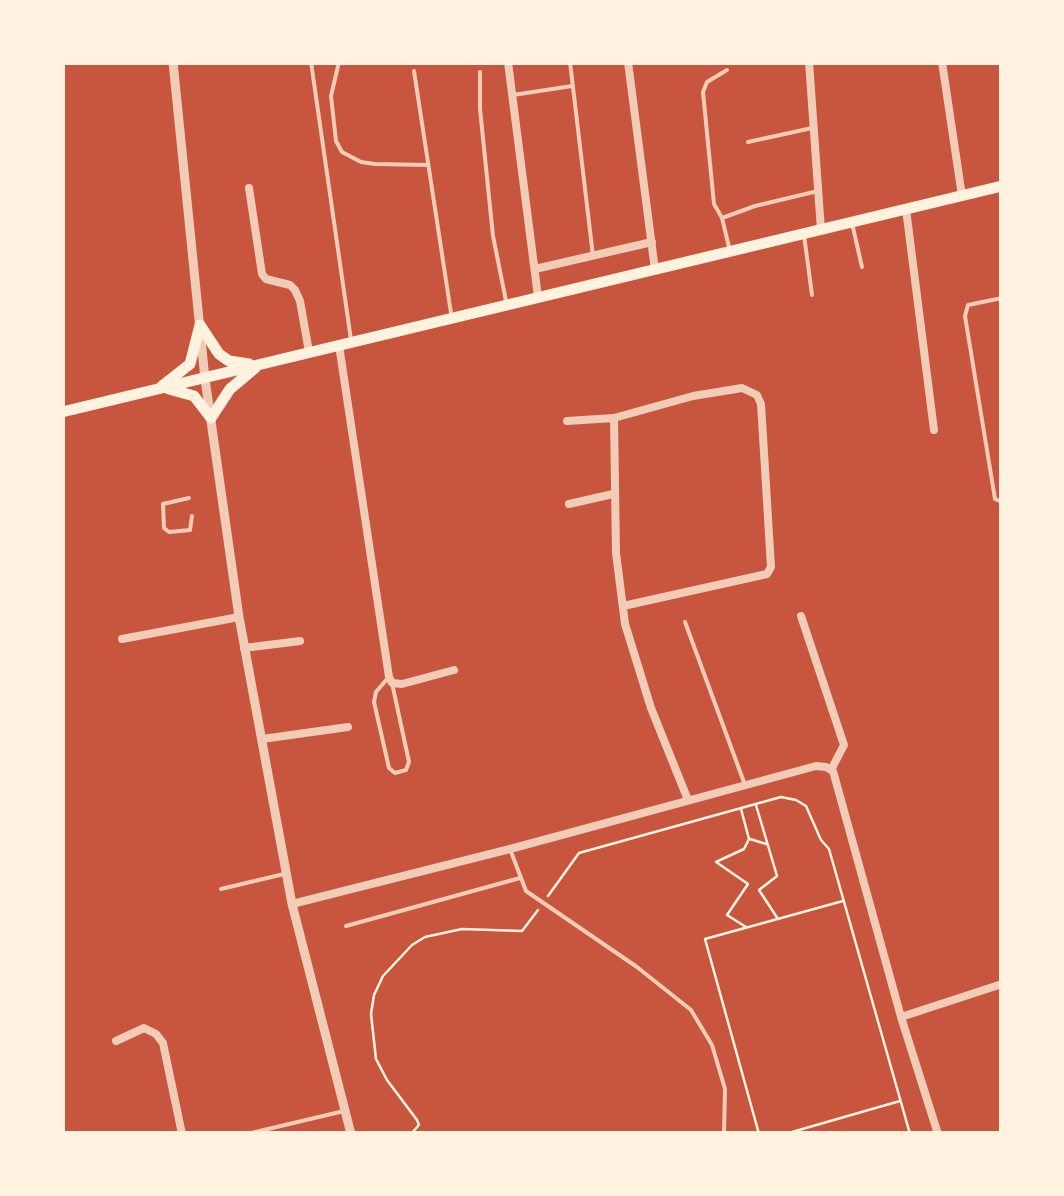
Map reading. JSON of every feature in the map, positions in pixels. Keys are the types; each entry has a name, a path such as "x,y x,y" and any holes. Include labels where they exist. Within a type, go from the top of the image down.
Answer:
{"main road":[{"path":"62,412 1002,186"},
{"path":"200,326 210,346 229,361 258,365"},
{"path":"158,388 190,364 200,326"},
{"path":"158,388 188,392 210,418 230,389 258,365"}],"street":[{"path":"173,62 210,418 244,648 292,904 350,1134"},
{"path":"508,62 538,297"},
{"path":"628,62 655,270"},
{"path":"809,62 821,230"},
{"path":"942,62 962,196"},
{"path":"249,188 262,274 295,290 308,352"},
{"path":"906,209 934,430"},
{"path":"534,269 652,242"},
{"path":"345,343 390,680 402,684 454,670"},
{"path":"567,421 614,418 693,396 742,388 757,395 760,404 771,567 768,574 623,606"},
{"path":"614,418 613,494 623,606 634,657 688,800"},
{"path":"569,504 613,494"},
{"path":"801,616 844,745 831,770 938,1134"},
{"path":"122,639 239,617"},
{"path":"244,648 300,641"},
{"path":"262,739 348,726"},
{"path":"292,904 816,766 831,770"},
{"path":"902,1018 1002,984"},
{"path":"116,1040 144,1028 163,1043 182,1134"}],"lane":[{"path":"311,62 345,343"},
{"path":"338,62 331,96 336,142 342,152 361,162 428,165"},
{"path":"570,62 593,256"},
{"path":"727,70 707,82 703,92 714,204 722,218 730,252"},
{"path":"414,71 452,318"},
{"path":"480,72 493,236 507,304"},
{"path":"513,95 572,86"},
{"path":"748,142 814,128"},
{"path":"722,218 818,191"},
{"path":"852,222 862,267"},
{"path":"804,234 812,295"},
{"path":"1002,298 968,306 965,316 995,499 1002,502"},
{"path":"189,498 163,504 164,528 169,532 190,530 192,516"},
{"path":"685,622 745,784"},
{"path":"390,680 410,762 406,770 395,773 388,768 374,702 376,692 390,680"},
{"path":"510,849 526,891 692,1010 712,1045 725,1090 724,1134"},
{"path":"220,889 286,873"},
{"path":"346,926 520,878"},
{"path":"247,1134 344,1111"}],"path":[{"path":"411,1134 419,1125 418,1120 387,1080 376,1058 371,1014 383,976 412,945 425,937 462,930 522,931 579,853 780,797 806,806 821,840 830,848 910,1134"},
{"path":"756,804 777,876 759,890 778,919"},
{"path":"741,808 749,839 738,855 716,862 748,884 728,914 747,928"},
{"path":"749,839 768,845"},
{"path":"759,1134 705,939 844,900"},
{"path":"786,1134 901,1101"}]}
